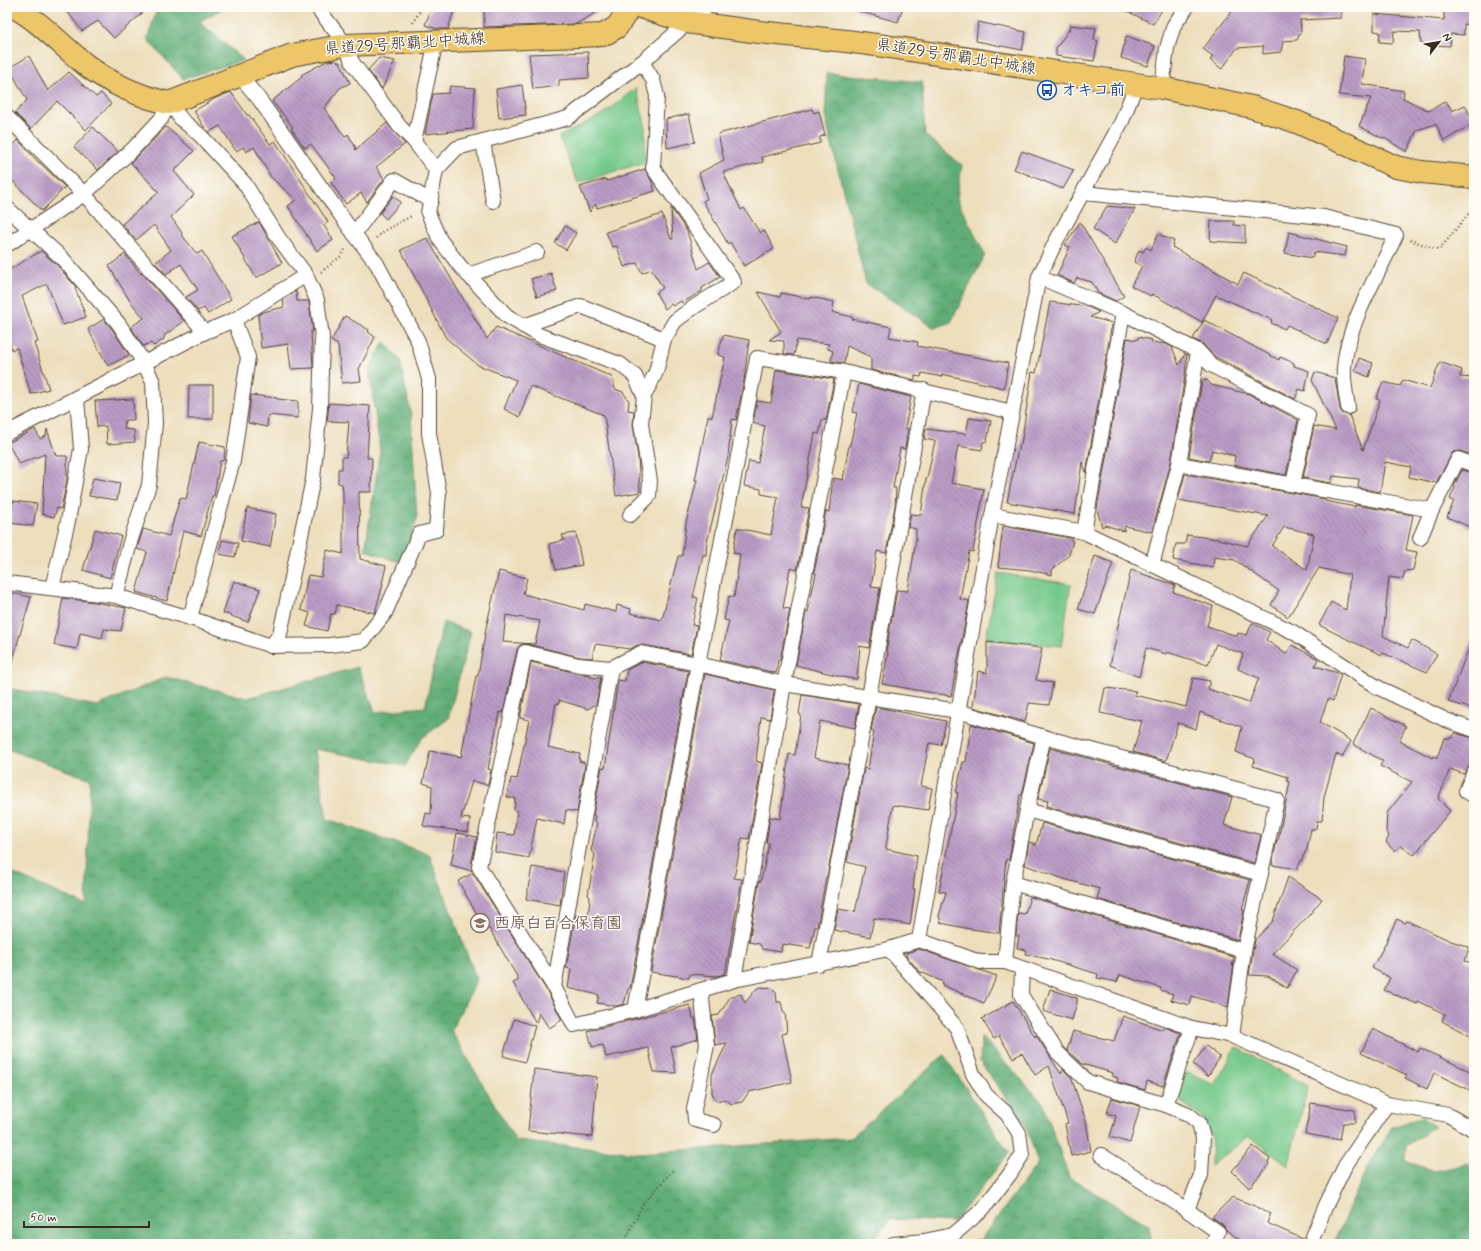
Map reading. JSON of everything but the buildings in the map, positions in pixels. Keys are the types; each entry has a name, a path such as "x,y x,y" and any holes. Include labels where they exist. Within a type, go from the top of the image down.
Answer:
{"main road":[{"path":"14,7 39,24 87,65 106,78 153,99 169,103"},
{"name":"県道29号那覇北中城線","path":"169,103 292,55 346,45 603,35 617,27 630,7"},
{"name":"県道29号那覇北中城線","path":"641,7 687,22 747,31 869,44 1162,88 1231,102 1274,113 1315,129 1396,167 1422,172 1474,177"}],"street":[{"path":"318,7 346,45 352,62 400,126 414,141 436,170"},
{"path":"644,396 635,376 620,364 539,335 507,316 468,275 440,240 428,213 436,170 457,148 568,118 642,62 706,7"},
{"path":"1162,88 1167,48 1174,25 1187,7"},
{"path":"414,141 436,41"},
{"path":"630,515 649,496 650,481 641,424 644,396 656,372 664,339 675,321 694,307 734,282 653,168 657,96 653,80 642,62"},
{"path":"7,583 116,596 190,618 271,646 330,645 363,641 385,613 419,534 436,530 439,493 429,433 429,379 418,341 377,264 354,234 259,99 239,75"},
{"path":"920,940 992,515 1039,277 1055,243 1122,121 1136,85"},
{"path":"7,245 84,194 133,150 161,119 169,103 182,120 201,136 245,184 278,237 307,278 317,300 322,337 320,408 313,479 280,634 271,646"},
{"path":"7,117 84,194 205,332"},
{"path":"483,141 493,201"},
{"path":"354,234 394,180 431,201"},
{"path":"1083,193 1324,217 1396,235 1370,288 1350,340 1343,368 1348,407"},
{"path":"7,208 63,259 97,297 119,324 144,363 153,382 155,423 149,485 131,539 116,596"},
{"path":"468,275 537,252"},
{"path":"1039,277 1123,313 1198,351 1212,365 1308,415 1293,484"},
{"path":"7,433 205,332 234,320 307,278"},
{"path":"523,326 581,306 664,339"},
{"path":"1084,532 1123,313"},
{"path":"190,618 233,461 248,357 234,320"},
{"path":"1152,565 1179,464 1198,351"},
{"path":"635,1010 698,664 757,358 844,372 1012,412"},
{"path":"734,980 784,684 844,372"},
{"path":"819,964 869,698 924,390"},
{"path":"52,588 68,521 81,449 76,398"},
{"path":"1420,538 1432,510 1458,459 1474,465"},
{"path":"1179,464 1432,510"},
{"path":"992,515 1084,532 1292,632 1377,687 1446,720 1474,730"},
{"path":"1232,1036 1244,951 1277,800 1044,737 958,711 784,684 698,664 641,653 611,668 579,665 525,652 479,867 554,987 574,1025 635,1010 734,980 889,950 920,940 980,962 1005,962 1192,1028 1232,1036 1387,1104 1448,1115 1474,1130"},
{"path":"554,987 611,668"},
{"path":"1005,962 1013,884 1026,810 1044,737"},
{"path":"1474,772 1466,791 1474,796"},
{"path":"1026,810 1261,874"},
{"path":"1013,884 1244,951"},
{"path":"889,950 957,1028 973,1074 986,1094 1007,1114 1019,1133 1022,1155 1010,1174 982,1210 953,1235 924,1241 893,1244"},
{"path":"1022,969 1021,996 1057,1052 1088,1082 1166,1105 1188,1114 1199,1123 1203,1138 1201,1175 1187,1210"},
{"path":"701,990 707,1044 694,1108 696,1120 714,1125"},
{"path":"1166,1105 1192,1028"},
{"path":"1310,1244 1345,1166 1387,1104"},
{"path":"1101,1155 1187,1210 1218,1232 1213,1244"}],"path":[{"path":"1396,235 1439,250 1474,208"},
{"path":"366,249 382,232 413,215"},
{"path":"307,278 340,257 354,234"},
{"path":"624,1244 642,1205 673,1170"}],"green space":[{"path":"158,7 225,7 199,22 244,60 183,79 147,39"},
{"path":"827,73 922,82 925,135 962,165 957,199 985,255 951,322 935,328 866,284 825,117"},
{"path":"636,88 645,124 645,162 578,183 559,137 603,114"},
{"path":"384,342 400,360 411,414 417,518 403,563 365,550 380,450 369,370"},
{"path":"998,573 1071,584 1061,646 986,639"},
{"path":"443,622 471,632 448,719 422,738 405,766 315,749 327,819 429,854 477,980 451,1030 516,1141 638,1153 851,1138 944,1055 1009,1153 954,1222 890,1219 871,1244 7,1244 7,871 86,905 90,779 7,749 7,688 97,706 166,677 247,698 358,667 375,712 425,707"},
{"path":"981,1036 1043,1103 1069,1177 1149,1225 1152,1244 965,1244 981,1239 1038,1163 1025,1124 980,1062"},
{"path":"1236,1047 1308,1086 1288,1166 1249,1136 1211,1166 1212,1136 1202,1117 1177,1099 1186,1072 1215,1085"},
{"path":"1422,1117 1435,1127 1406,1146 1405,1161 1434,1171 1468,1164 1474,1169 1474,1244 1333,1244 1368,1166 1392,1127"}],"place":[{"name":"オキコ前","path":"1047,90"},
{"name":"西原白百合保育園","path":"480,923"}]}
